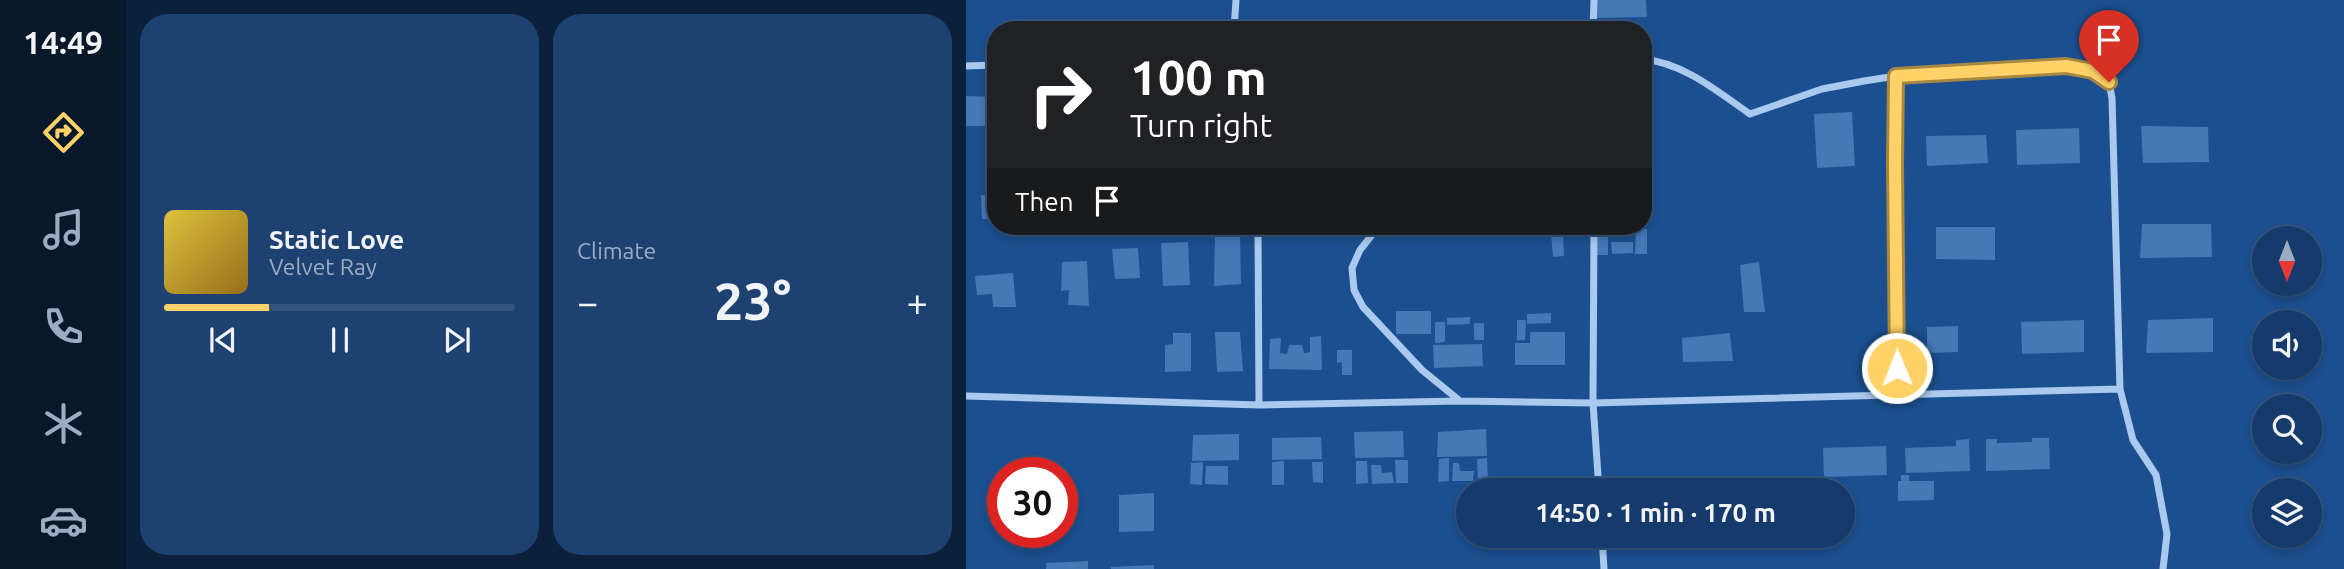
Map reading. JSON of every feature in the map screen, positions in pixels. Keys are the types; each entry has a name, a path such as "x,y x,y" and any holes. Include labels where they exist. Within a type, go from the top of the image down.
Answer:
{"street":[{"path":"1235,21 1236,0"},
{"path":"1593,21 1594,0"},
{"path":"1652,62 1670,65 1688,73 1750,114 1822,89 1896,76 2066,66 2093,71 2109,82 2112,98 2120,389 2133,440 2156,475 2167,534 2163,569"},
{"path":"966,66 987,65"},
{"path":"1896,76 1898,394"},
{"path":"1258,235 1259,405"},
{"path":"1371,235 1360,250 1352,268 1354,290 1363,307 1422,370 1460,401"},
{"path":"1594,235 1593,403 1598,478"},
{"path":"966,396 1259,405 1460,401 1593,403 2120,389"},
{"path":"1603,548 1604,569"}],"building":[{"path":"1596,0 1646,0 1647,17 1596,18"},
{"path":"966,96 987,97 987,126 966,126"},
{"path":"1852,112 1855,166 1817,168 1814,114"},
{"path":"2141,126 2208,127 2209,162 2143,163"},
{"path":"2079,128 2080,163 2017,165 2016,130"},
{"path":"1986,135 1988,163 1927,166 1926,136"},
{"path":"981,195 987,195 987,219 982,219"},
{"path":"2142,224 2211,224 2212,257 2140,258"},
{"path":"1936,227 1995,227 1995,260 1936,259"},
{"path":"1215,235 1240,235 1241,284 1214,286"},
{"path":"1551,235 1563,235 1564,256 1553,257"},
{"path":"1597,235 1608,235 1608,255 1597,255"},
{"path":"1636,235 1647,235 1647,254 1635,254"},
{"path":"1188,242 1190,285 1163,286 1161,243"},
{"path":"1611,242 1633,242 1633,253 1612,254"},
{"path":"1138,248 1140,278 1115,279 1112,249"},
{"path":"1087,261 1089,306 1068,305 1069,290 1061,291 1062,262"},
{"path":"1759,262 1765,312 1744,312 1740,265"},
{"path":"1013,273 1016,307 993,307 992,294 977,295 975,276"},
{"path":"1396,311 1431,311 1431,334 1396,334"},
{"path":"1551,313 1551,323 1527,324 1527,314"},
{"path":"1470,317 1470,324 1447,325 1447,318"},
{"path":"2213,318 2213,352 2146,353 2148,320"},
{"path":"1517,320 1526,320 1525,340 1517,340"},
{"path":"2084,320 2084,352 2022,354 2021,322"},
{"path":"1435,322 1445,322 1445,342 1435,343"},
{"path":"1474,323 1484,323 1484,340 1474,340"},
{"path":"1958,326 1958,352 1927,353 1927,327"},
{"path":"1215,332 1240,332 1243,371 1217,372"},
{"path":"1530,332 1565,332 1565,365 1515,365 1515,343 1530,343"},
{"path":"1173,333 1191,333 1191,371 1165,372 1165,345 1173,344"},
{"path":"1730,333 1733,361 1683,362 1682,338"},
{"path":"1321,336 1322,370 1269,369 1270,339 1281,338 1280,353 1287,354 1289,345 1302,345 1304,353 1310,352 1310,337"},
{"path":"1482,344 1483,366 1434,368 1433,345"},
{"path":"1337,350 1352,350 1352,375 1342,375 1342,362 1337,363"},
{"path":"1486,429 1487,456 1437,457 1438,432"},
{"path":"1403,431 1404,457 1355,458 1354,432"},
{"path":"1239,434 1239,460 1192,461 1193,435"},
{"path":"1321,437 1322,459 1272,460 1272,438"},
{"path":"2032,438 2049,438 2050,469 1986,471 1986,439 1997,439 1997,443 2032,442"},
{"path":"1969,439 1970,471 1906,473 1905,448 1956,446 1956,440"},
{"path":"1886,446 1887,475 1824,477 1823,448"},
{"path":"1449,458 1449,481 1438,482 1439,459"},
{"path":"1487,458 1488,478 1478,478 1477,459"},
{"path":"1395,460 1408,460 1408,483 1396,483"},
{"path":"1284,461 1284,485 1272,485 1272,462"},
{"path":"1356,461 1367,461 1368,483 1356,484"},
{"path":"1203,462 1202,485 1190,484 1191,463"},
{"path":"1312,462 1323,462 1323,483 1313,482"},
{"path":"1453,463 1459,463 1460,471 1474,471 1473,478 1456,478 1456,481 1452,481"},
{"path":"1371,465 1381,465 1382,473 1392,472 1394,483 1372,484"},
{"path":"1206,466 1228,466 1228,485 1205,484"},
{"path":"1901,475 1909,475 1909,481 1934,481 1934,500 1898,501 1898,481 1901,481"},
{"path":"1154,493 1154,531 1119,532 1119,495"},
{"path":"1088,561 1088,569 1046,569 1046,563"},
{"path":"1154,565 1154,569 1111,569 1111,567"}],"route":[{"path":"1897,368 1896,76 2066,66 2093,71 2109,82"}]}
